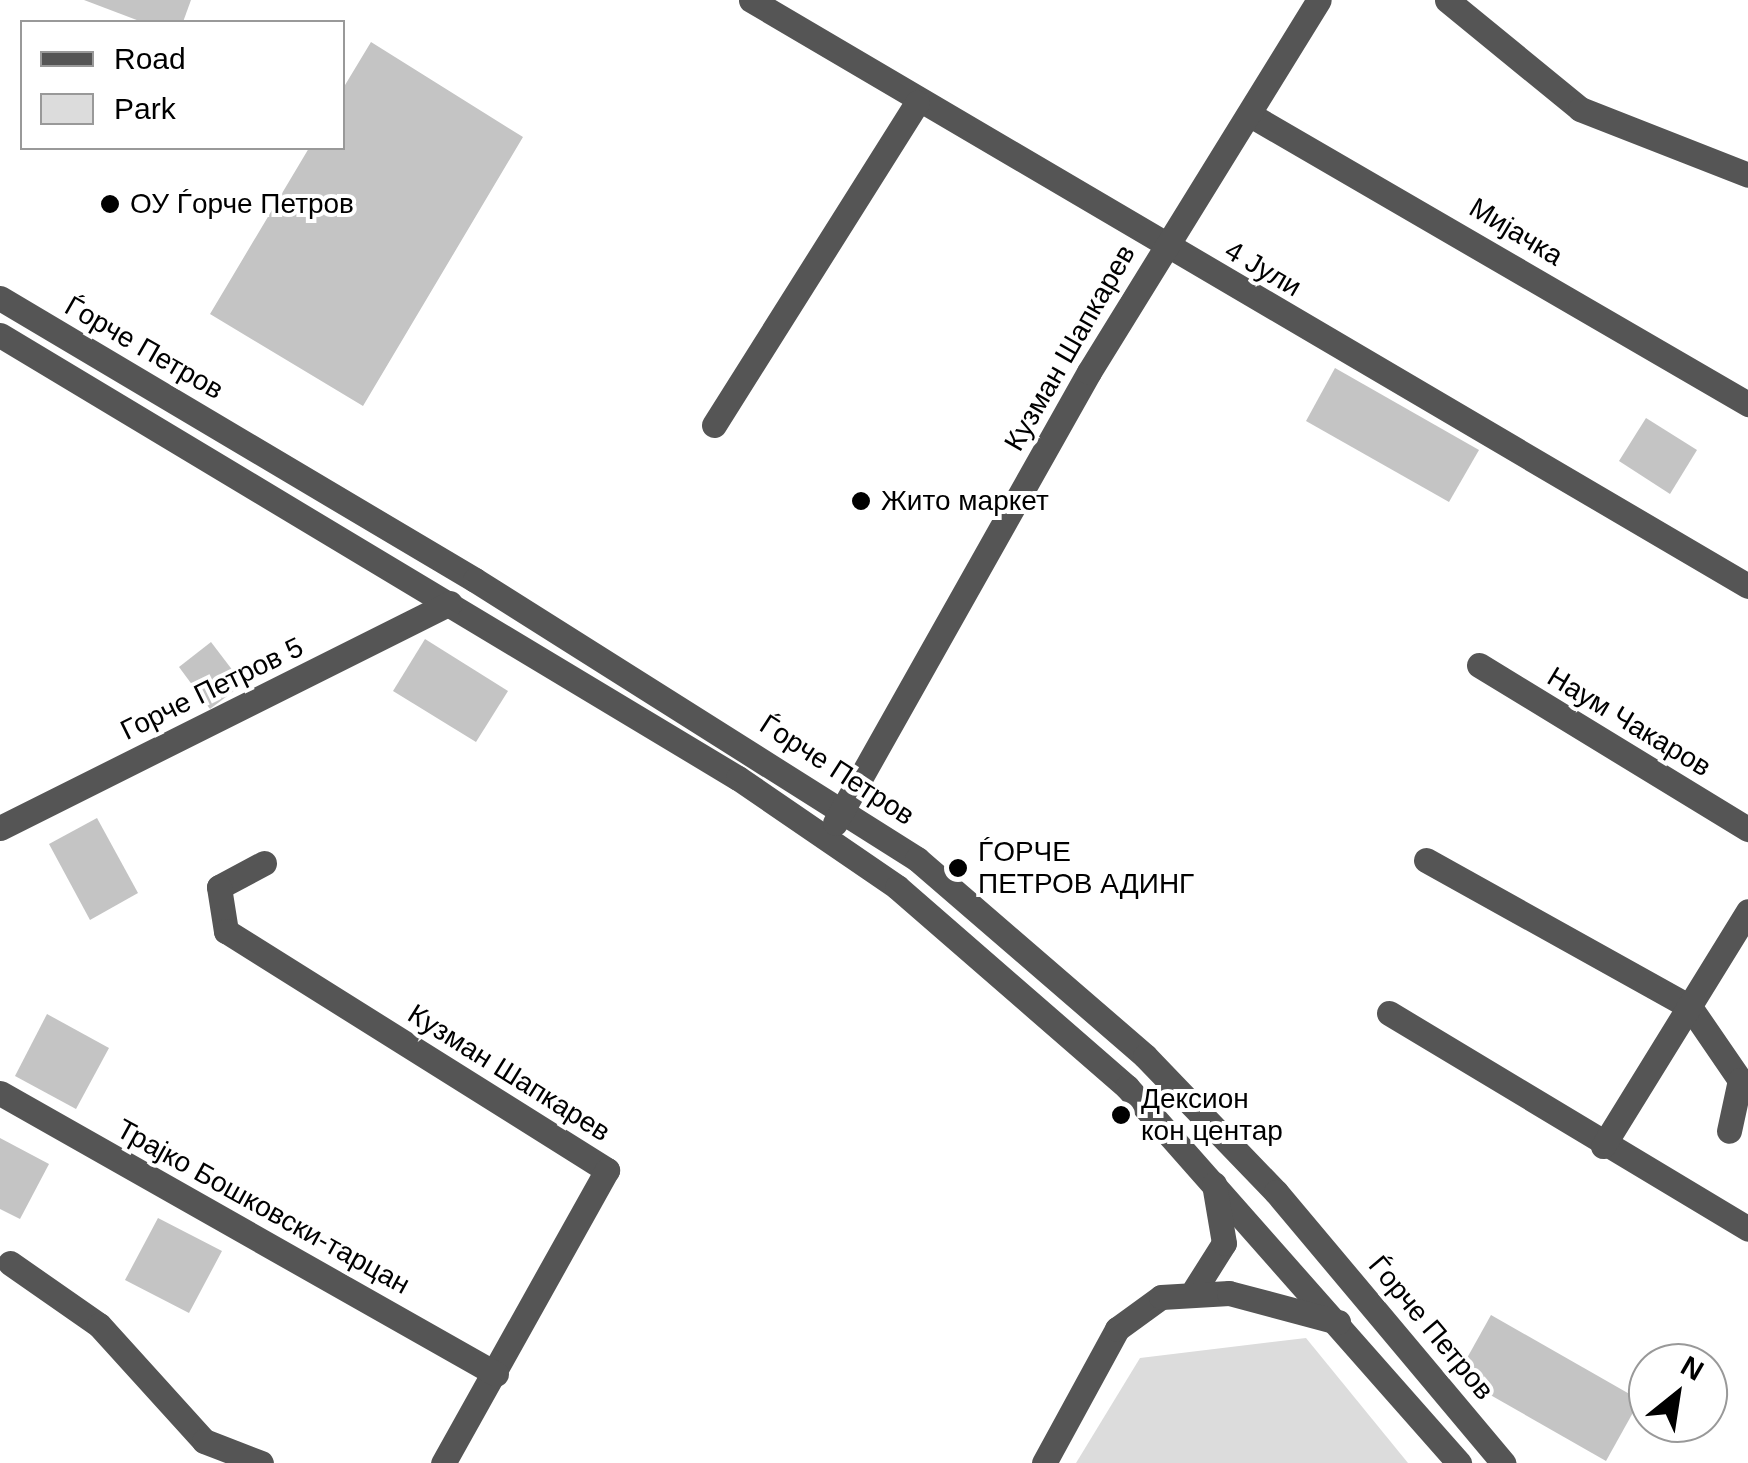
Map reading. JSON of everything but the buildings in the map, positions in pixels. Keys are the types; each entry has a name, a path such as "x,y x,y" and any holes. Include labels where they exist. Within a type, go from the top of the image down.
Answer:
{"street":[{"name":"4 Јули","path":"750,0 917,103 1748,586"},
{"name":"Кузман Шапкарев","path":"827,838 1164,246 1252,116 1318,0"},
{"path":"1447,0 1580,108 1748,176"},
{"path":"714,425 917,103"},
{"name":"Мијачка","path":"1252,116 1748,404"},
{"name":"Ѓорче Петров","path":"0,298 843,809 917,859 1145,1056 1276,1192 1503,1463"},
{"path":"0,335 450,603 827,838 1017,990 1212,1178 1459,1463"},
{"name":"Горче Петров 5","path":"0,828 450,603"},
{"name":"Наум Чакаров","path":"1479,665 1748,830"},
{"path":"1426,860 1690,1007 1740,1080 1730,1131"},
{"name":"Кузман Шапкарев","path":"264,862 219,887 226,931 608,1170 443,1463"},
{"path":"1604,1146 1748,911"},
{"path":"1389,1013 1604,1146 1748,1229"},
{"name":"Трајко Бошковски-тарцан","path":"0,1094 496,1374"},
{"path":"1195,1289 1224,1243 1212,1178"},
{"path":"10,1263 99,1326 204,1442 262,1463"},
{"path":"1044,1463 1117,1329 1161,1297 1195,1289 1342,1324"}],"green space":[{"path":"1306,1338 1408,1463 1076,1463 1140,1358"}],"place":[{"name":"ОУ Ѓорче Петров","path":"110,204"},
{"name":"Жито маркет","path":"861,501"},
{"name":"ЃОРЧЕ ПЕТРОВ АДИНГ","path":"958,868"},
{"name":"Дексион кон центар","path":"1121,1115"}]}
